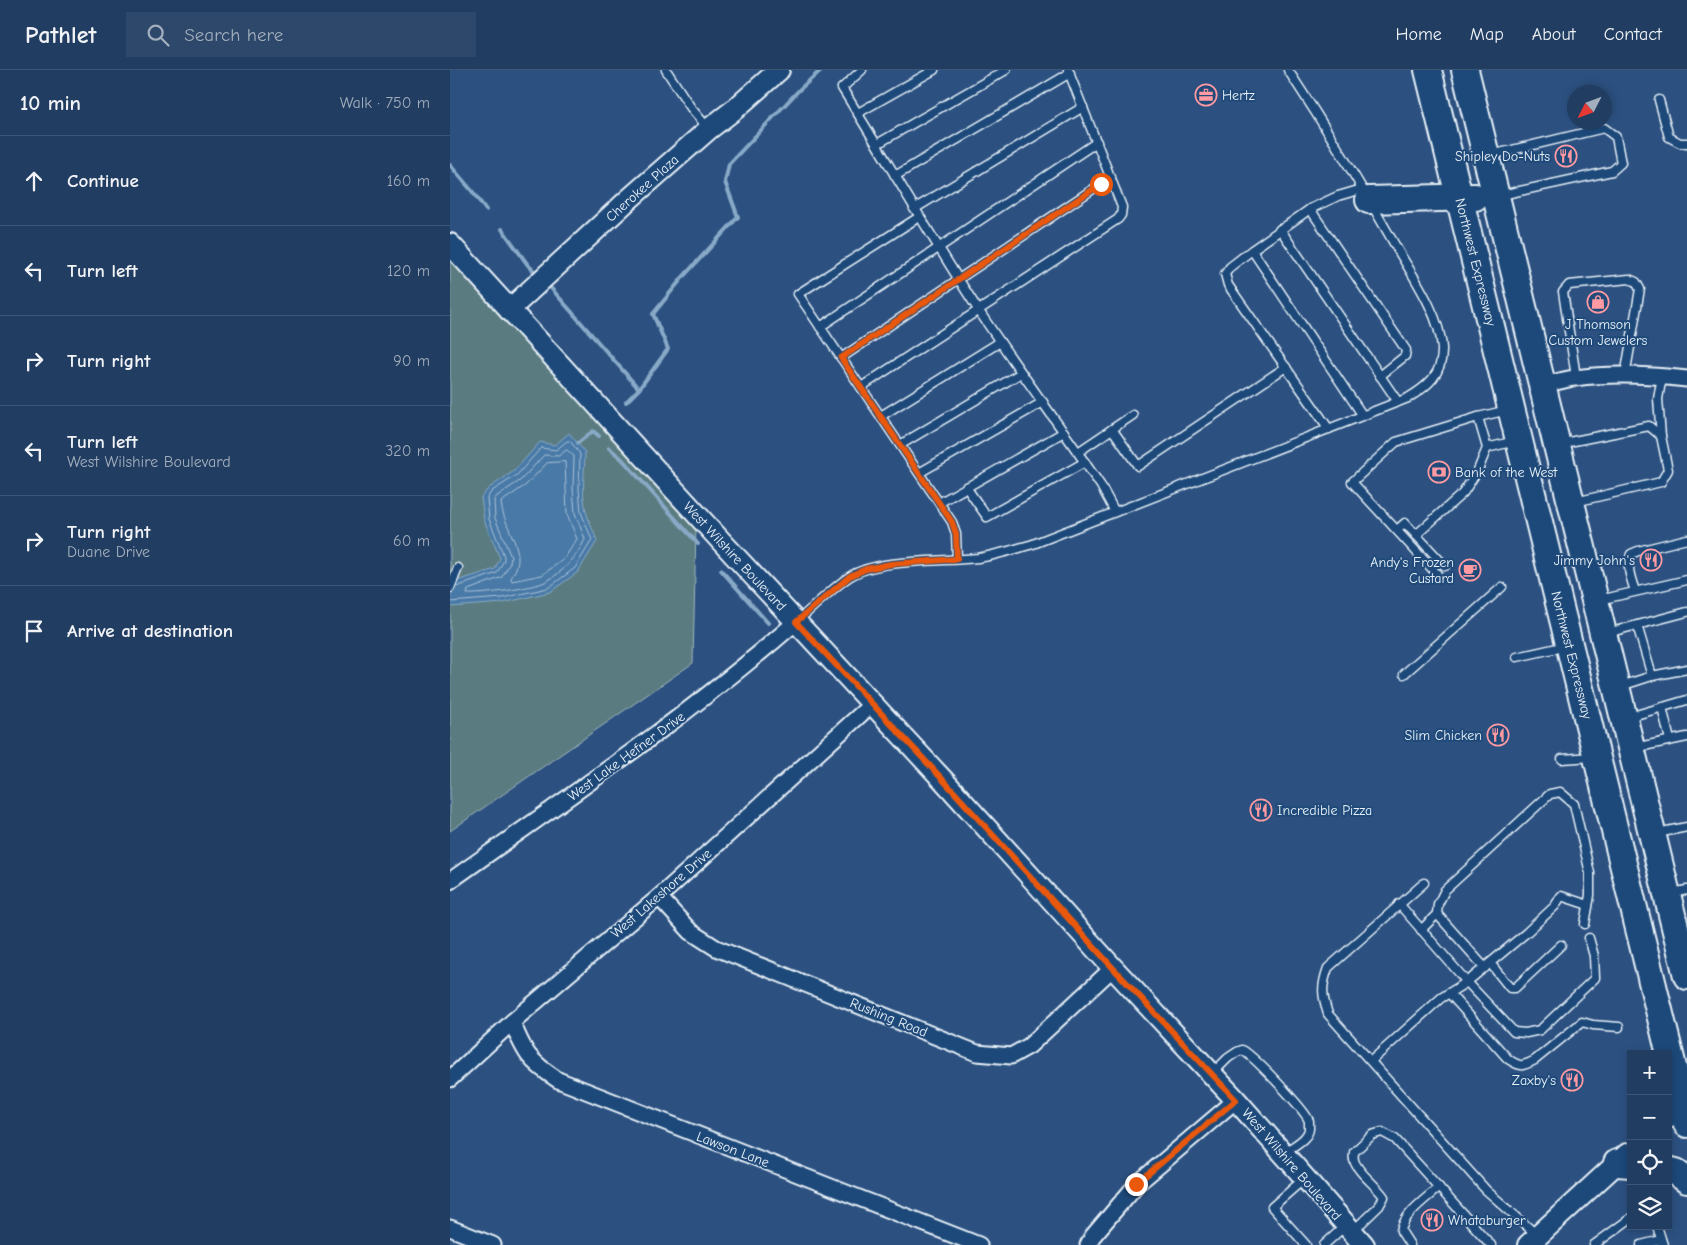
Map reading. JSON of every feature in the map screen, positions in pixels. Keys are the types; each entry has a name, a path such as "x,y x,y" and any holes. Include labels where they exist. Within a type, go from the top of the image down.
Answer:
{"highway":[{"name":"Northwest Expressway","path":"1428,70 1547,551 1681,1111"},
{"path":"1465,70 1652,834 1677,892 1686,970"},
{"path":"1369,200 1496,196"},
{"path":"1369,200 1444,210 1455,213 1466,222"},
{"path":"1547,551 1580,614 1582,622 1593,632 1603,634"},
{"path":"1569,645 1582,652 1624,718"},
{"path":"1672,1171 1687,1180"}],"street":[{"name":"Cherokee Plaza","path":"509,310 709,129 735,110 778,70"},
{"name":"West Wilshire Boulevard","path":"450,244 1236,1100 1354,1234"},
{"path":"1542,386 1576,378 1662,376 1687,379"},
{"name":"West Lake Hefner Drive","path":"450,881 699,703 796,622"},
{"name":"West Lakeshore Drive","path":"450,1079 512,1022 659,896 871,704"},
{"name":"Rushing Road","path":"659,896 691,932 716,948 977,1053 1011,1056 1029,1046 1113,968"},
{"name":"Lawson Lane","path":"512,1022 522,1048 536,1065 558,1080 979,1245"},
{"path":"1088,1245 1092,1237 1136,1184 1236,1100"},
{"path":"1532,1240 1626,1160"},
{"path":"450,1228 493,1245"}],"lane":[{"path":"666,70 691,108 709,129"},
{"path":"862,70 842,88 919,217 1000,342 1101,486 1115,512"},
{"path":"858,113 934,70"},
{"path":"877,144 1006,70"},
{"path":"796,622 850,576 866,569 891,564 978,558 1005,553 1033,544 1398,402 1424,388 1434,378 1439,367 1442,350 1439,331 1431,311 1369,200 1288,70"},
{"path":"861,387 1118,219 1121,214 1122,207 1069,71 895,176"},
{"path":"1659,100 1668,137 1680,143 1687,143"},
{"path":"914,209 1083,107"},
{"path":"1486,156 1604,128 1616,137 1621,162 1612,171 1496,196"},
{"path":"820,327 1097,142"},
{"path":"841,358 1111,178"},
{"path":"1329,429 1228,285 1225,274 1230,267 1252,250 1310,209 1338,196 1369,200"},
{"path":"1310,209 1406,350 1405,356 1380,376"},
{"path":"919,217 798,294 952,522 956,534 957,559"},
{"path":"1280,230 1398,402"},
{"path":"1252,250 1363,416"},
{"path":"1576,378 1563,292 1565,288 1569,285 1629,279 1636,282 1640,288 1625,376"},
{"path":"880,416 1000,342"},
{"path":"1112,430 1138,466 1286,367"},
{"path":"900,445 1021,373"},
{"path":"1571,504 1661,482 1668,470 1661,436 1658,399 1662,376"},
{"path":"919,473 1043,402"},
{"path":"1437,574 1352,482 1396,442 1478,417 1512,410"},
{"path":"1078,452 1133,415"},
{"path":"1416,535 1463,493 1478,470 1486,448 1478,417"},
{"path":"1556,444 1649,426 1661,436"},
{"path":"939,502 1064,432"},
{"path":"1486,448 1520,440"},
{"path":"966,487 987,517 1085,462"},
{"path":"1397,530 1405,523 1445,566"},
{"path":"1635,591 1628,563 1631,554 1687,539"},
{"path":"450,588 458,568"},
{"path":"1594,601 1687,580"},
{"path":"1404,674 1502,587"},
{"path":"1603,634 1687,612"},
{"path":"1638,625 1652,676"},
{"path":"1517,657 1569,645"},
{"path":"1616,687 1687,668"},
{"path":"1624,718 1687,700"},
{"path":"1662,707 1670,740"},
{"path":"1632,748 1687,737"},
{"path":"1562,759 1597,757"},
{"path":"1421,930 1437,914 1438,904 1445,890 1550,794 1560,792 1574,804 1590,873 1585,924"},
{"path":"1652,834 1687,828"},
{"path":"1424,882 1328,968 1323,982 1322,996 1328,1014 1532,1240"},
{"path":"1371,1061 1441,998 1467,982 1526,933 1555,906 1562,896 1588,905"},
{"path":"1399,904 1467,982 1514,1032 1526,1033 1540,1030 1595,978 1594,956 1589,938"},
{"path":"1437,914 1510,988 1515,988 1561,945"},
{"path":"1449,993 1508,1059 1519,1066 1526,1065 1535,1060 1582,1022 1619,1027"},
{"path":"1212,1074 1228,1058 1242,1050 1255,1059 1302,1111 1309,1121 1309,1130 1305,1138 1283,1154"},
{"path":"1324,1245 1354,1234 1379,1206 1384,1197 1354,1161 1354,1152 1372,1135 1382,1132 1394,1138 1491,1245"},
{"path":"1305,1178 1272,1207 1306,1245"},
{"path":"1410,1245 1401,1231 1402,1224 1410,1213 1439,1187"},
{"path":"1594,1245 1627,1221"},
{"path":"1641,1245 1662,1242 1658,1230"}],"green space":[{"path":"450,260 696,527 693,663 450,831"}],"water":[{"path":"569,433 585,452 583,489 585,504 597,541 578,572 550,592 503,603 450,607 450,583 495,569 500,558 484,520 481,497 489,488 514,471 540,442 555,445"}],"waterway":[{"path":"639,389 668,349 653,314 683,277 738,217 725,182 729,164 799,90 821,70"},
{"path":"450,165 486,210"},
{"path":"502,229 534,271"},
{"path":"550,287 639,389 626,402"},
{"path":"578,443 593,431 599,436"},
{"path":"609,448 622,459 698,544"},
{"path":"721,570 768,623"}],"place":[{"name":"Hertz","path":"1206,95"},
{"name":"Shipley Do-Nuts","path":"1566,156"},
{"name":"J Thomson Custom Jewelers","path":"1598,302"},
{"name":"Bank of the West","path":"1439,472"},
{"name":"Jimmy John's","path":"1651,560"},
{"name":"Andy's Frozen Custard","path":"1470,570"},
{"name":"Slim Chicken","path":"1498,735"},
{"name":"Incredible Pizza","path":"1261,810"},
{"name":"Zaxby's","path":"1572,1080"},
{"name":"Whataburger","path":"1432,1220"}],"route":[{"path":"1101,184 841,358 952,522 956,534 957,559 891,564 866,569 850,576 796,622 1236,1100 1136,1184"}]}
